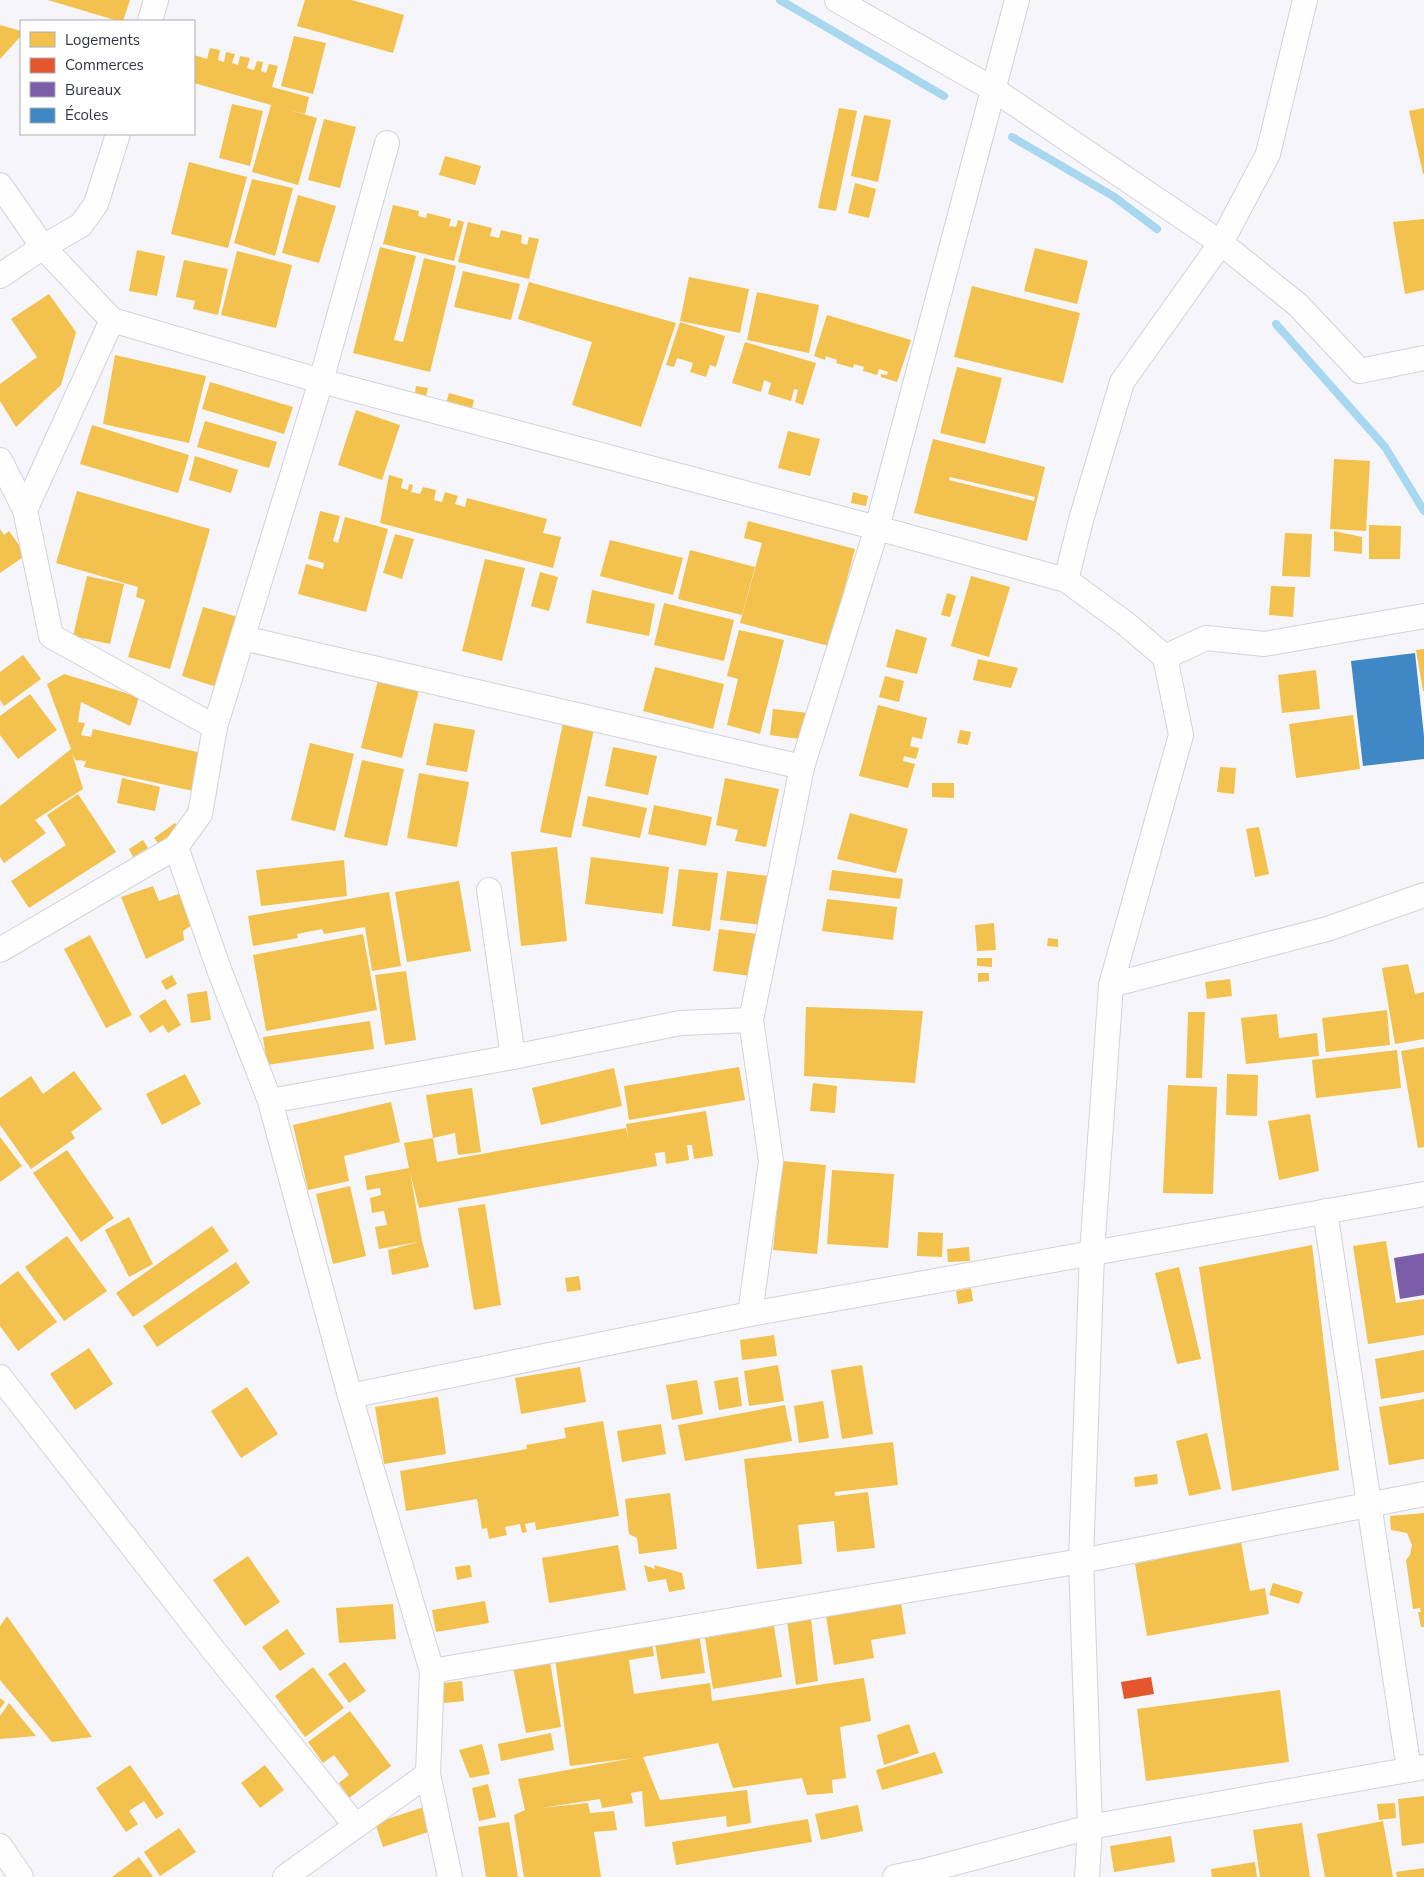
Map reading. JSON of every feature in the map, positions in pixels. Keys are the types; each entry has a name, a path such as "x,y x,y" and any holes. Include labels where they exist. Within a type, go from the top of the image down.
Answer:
{"street":[{"path":"150,20 156,0"},
{"path":"837,0 993,88 1220,243 1298,305 1360,371 1424,358"},
{"path":"750,1314 771,1161 751,1020 802,767 877,528 1017,0"},
{"path":"1066,580 1081,520 1122,382 1220,243 1268,154 1305,0"},
{"path":"0,276 81,225 96,204 118,135"},
{"path":"0,950 176,847 200,814 216,727 322,381 387,143"},
{"path":"0,185 43,248 112,320 322,381 1066,580 1125,623 1165,657 1181,735 1111,984 1092,1252 1081,1561 1090,1827 1086,1877"},
{"path":"25,510 112,320"},
{"path":"0,460 25,510 51,636 216,727"},
{"path":"1165,657 1206,638 1264,644 1424,616"},
{"path":"243,638 802,767"},
{"path":"176,847 220,972 270,1101 350,1396 432,1671 428,1774 450,1877"},
{"path":"488,890 513,1057"},
{"path":"1111,984 1326,929 1424,895"},
{"path":"270,1101 513,1057 680,1023 751,1020"},
{"path":"350,1396 750,1314 1424,1194"},
{"path":"895,1877 924,1874 1090,1827 1416,1768 1369,1504 1325,1211"},
{"path":"0,1377 215,1652 356,1826"},
{"path":"432,1671 1081,1561 1424,1494"},
{"path":"285,1877 428,1774"},
{"path":"0,1846 21,1877"}],"building: Logements":[{"path":"48,0 130,0 123,20 115,20"},
{"path":"305,0 352,0 404,15 393,53 297,26"},
{"path":"0,25 20,31 20,37 0,59"},
{"path":"294,36 326,43 313,94 281,86"},
{"path":"210,48 220,50 218,60 224,62 226,52 235,54 232,63 238,65 240,56 250,58 247,68 254,70 257,61 263,62 261,71 266,73 269,64 278,66 272,87 309,97 305,114 286,109 317,118 298,185 252,172 271,105 195,83 195,55 207,59"},
{"path":"232,104 263,111 250,166 219,158"},
{"path":"839,108 857,111 836,211 818,208"},
{"path":"1424,108 1424,174 1423,174 1409,111"},
{"path":"864,115 891,120 878,182 851,176"},
{"path":"324,119 356,127 340,188 308,180"},
{"path":"445,156 481,166 475,185 439,175"},
{"path":"189,162 247,177 228,248 171,234"},
{"path":"252,179 293,188 275,256 234,243"},
{"path":"855,183 876,189 869,218 848,213"},
{"path":"298,195 336,206 319,263 282,253"},
{"path":"393,205 419,211 418,216 426,218 427,213 451,219 449,226 456,227 458,220 464,222 454,261 383,244"},
{"path":"1424,219 1424,290 1405,294 1393,222"},
{"path":"468,222 492,228 490,236 499,238 501,230 522,235 521,243 527,245 529,237 539,239 529,279 458,262"},
{"path":"380,247 416,256 394,340 403,342 424,258 456,266 430,372 353,353"},
{"path":"1035,248 1088,261 1077,304 1024,291"},
{"path":"137,250 165,256 157,296 129,291"},
{"path":"237,251 292,265 276,328 221,315"},
{"path":"184,260 228,269 218,315 193,309 195,301 176,297"},
{"path":"463,271 520,284 511,320 454,307"},
{"path":"689,277 749,289 740,333 680,321"},
{"path":"529,282 676,323 641,427 572,405 592,342 518,319"},
{"path":"972,286 1080,313 1063,383 954,357"},
{"path":"757,292 819,305 809,353 747,340"},
{"path":"49,294 76,332 61,385 16,427 0,401 0,384 37,357 11,319"},
{"path":"827,315 911,340 897,382 881,377 881,374 887,375 888,372 879,369 877,375 863,371 864,367 854,364 853,368 836,363 837,360 826,356 825,360 814,356"},
{"path":"680,322 725,336 716,367 710,365 706,377 690,372 693,363 677,358 674,367 666,365"},
{"path":"745,342 816,363 803,405 795,402 798,390 794,389 791,401 768,394 771,383 764,380 761,392 732,383"},
{"path":"115,355 206,376 189,443 103,424"},
{"path":"957,367 1002,378 985,444 940,433"},
{"path":"210,382 293,407 284,434 202,409"},
{"path":"416,386 428,388 425,401 414,399"},
{"path":"449,393 474,400 471,413 445,407"},
{"path":"356,410 400,425 382,480 338,465"},
{"path":"205,421 277,442 269,468 197,447"},
{"path":"92,425 189,455 178,493 80,464"},
{"path":"788,431 820,439 810,476 778,468"},
{"path":"933,439 1045,467 1027,541 914,513","holes":["950,477 1035,497 1034,501 949,480"]},
{"path":"195,456 238,470 231,493 189,480"},
{"path":"1334,459 1370,461 1366,531 1330,529"},
{"path":"389,475 403,479 401,488 408,490 409,484 413,485 411,492 420,494 423,487 436,490 434,500 442,502 445,492 458,496 455,504 465,507 467,498 547,519 543,533 561,537 553,568 380,523"},
{"path":"77,491 210,529 170,669 128,657 145,600 136,597 138,587 56,563"},
{"path":"853,492 868,496 866,506 851,503"},
{"path":"320,511 340,516 333,541 338,543 345,517 388,529 366,612 298,594 306,564 323,569 324,563 308,559"},
{"path":"748,521 855,549 829,646 740,623 762,543 744,538"},
{"path":"1369,525 1401,526 1400,559 1369,559"},
{"path":"0,529 4,535 9,531 26,555 0,573"},
{"path":"1334,531 1362,537 1362,554 1334,551"},
{"path":"1285,533 1312,534 1310,577 1282,576"},
{"path":"395,534 414,539 402,579 383,573"},
{"path":"610,540 683,558 673,595 600,576"},
{"path":"690,550 755,567 742,615 678,599"},
{"path":"485,559 525,568 502,661 462,651"},
{"path":"540,572 558,577 549,611 531,606"},
{"path":"87,576 124,584 110,644 73,636"},
{"path":"971,576 1010,587 989,657 951,646"},
{"path":"1271,586 1295,587 1293,617 1269,615"},
{"path":"592,590 655,604 649,636 586,623"},
{"path":"947,593 956,596 950,617 941,615"},
{"path":"664,603 734,620 724,661 654,645"},
{"path":"203,607 238,617 217,687 182,676"},
{"path":"896,629 927,638 917,674 886,667"},
{"path":"739,630 784,640 760,734 727,725 738,679 727,676"},
{"path":"1424,649 1424,691 1423,691 1416,650"},
{"path":"23,655 41,679 4,706 0,700 0,672"},
{"path":"978,659 1018,668 1011,688 973,680"},
{"path":"655,667 724,684 713,729 643,711"},
{"path":"1316,670 1320,709 1282,713 1278,675"},
{"path":"64,674 139,697 130,726 81,702 78,722 85,723 81,735 91,737 93,729 202,753 193,791 84,767 86,761 75,760 72,753 83,789 35,820 46,833 4,863 0,857 0,806 71,749 47,684"},
{"path":"885,676 904,681 899,702 879,697"},
{"path":"378,680 419,690 402,758 361,748"},
{"path":"30,694 57,730 18,759 0,735 0,716"},
{"path":"878,705 927,718 922,739 912,737 910,746 919,748 916,759 904,756 903,761 915,764 908,788 859,776"},
{"path":"773,709 809,713 806,740 770,735"},
{"path":"1353,715 1360,769 1296,778 1289,724"},
{"path":"434,723 475,730 467,772 426,765"},
{"path":"563,723 594,729 571,838 540,832"},
{"path":"960,730 971,732 968,745 957,743"},
{"path":"310,743 354,754 335,831 291,820"},
{"path":"613,747 657,756 648,795 605,786"},
{"path":"362,760 404,769 387,846 344,837"},
{"path":"1220,767 1236,768 1234,794 1217,792"},
{"path":"419,773 469,782 457,847 407,838"},
{"path":"122,778 160,787 155,811 117,803"},
{"path":"725,778 779,789 766,847 735,841 738,830 716,825"},
{"path":"932,783 954,783 954,798 932,797"},
{"path":"78,794 116,852 29,908 11,881 66,845 47,815"},
{"path":"588,796 647,808 640,838 582,826"},
{"path":"654,805 712,817 706,846 648,834"},
{"path":"850,813 908,829 896,873 837,859"},
{"path":"175,823 181,831 160,846 154,838"},
{"path":"1259,827 1269,874 1255,877 1246,829"},
{"path":"143,840 148,848 133,857 129,849"},
{"path":"557,847 567,941 521,946 511,852"},
{"path":"591,857 669,867 663,914 585,904"},
{"path":"344,860 347,896 261,906 256,870"},
{"path":"679,869 718,873 710,931 672,926"},
{"path":"832,870 903,879 900,899 829,890"},
{"path":"727,871 769,876 762,925 720,920"},
{"path":"459,881 471,951 407,962 395,892"},
{"path":"153,886 159,901 184,892 192,925 183,931 184,940 146,959 121,897"},
{"path":"389,892 401,966 372,971 365,927 324,934 322,929 297,934 298,938 253,946 248,916"},
{"path":"827,899 897,907 893,940 822,931"},
{"path":"994,923 996,950 977,951 975,925"},
{"path":"719,929 757,934 751,976 713,971"},
{"path":"363,934 377,1010 266,1031 253,955"},
{"path":"90,935 132,1015 106,1028 64,949"},
{"path":"1048,938 1058,939 1058,947 1047,946"},
{"path":"977,958 992,958 992,967 977,966"},
{"path":"1408,964 1415,994 1424,992 1424,1039 1395,1044 1382,968"},
{"path":"406,971 416,1040 385,1045 375,975"},
{"path":"978,973 989,973 989,981 978,982"},
{"path":"172,975 177,984 166,990 161,981"},
{"path":"1230,979 1232,996 1207,999 1205,982"},
{"path":"207,991 211,1020 191,1023 187,994"},
{"path":"165,999 181,1025 168,1033 163,1025 150,1033 139,1016"},
{"path":"806,1007 923,1011 915,1083 804,1076"},
{"path":"1387,1010 1390,1045 1326,1052 1322,1018"},
{"path":"1188,1012 1205,1012 1202,1078 1186,1078"},
{"path":"1277,1014 1279,1038 1317,1033 1319,1056 1246,1064 1241,1018"},
{"path":"370,1021 374,1049 267,1065 263,1037"},
{"path":"1424,1047 1424,1147 1418,1148 1401,1051"},
{"path":"1397,1050 1401,1088 1316,1098 1312,1060"},
{"path":"739,1067 745,1100 629,1120 624,1086"},
{"path":"614,1068 622,1106 541,1125 532,1088"},
{"path":"74,1071 102,1109 71,1132 75,1138 31,1169 0,1125 0,1098 31,1076 43,1094"},
{"path":"185,1074 201,1104 162,1125 146,1094"},
{"path":"1227,1074 1258,1075 1257,1116 1226,1115"},
{"path":"813,1083 837,1086 835,1113 810,1111"},
{"path":"1168,1085 1217,1087 1213,1194 1163,1193"},
{"path":"472,1088 481,1152 458,1155 455,1133 433,1138 426,1095"},
{"path":"391,1102 400,1142 344,1156 349,1181 308,1190 293,1125"},
{"path":"706,1111 713,1156 694,1159 692,1145 687,1145 689,1160 666,1164 665,1152 655,1153 657,1166 419,1208 410,1172 422,1241 429,1267 392,1275 388,1250 418,1242 379,1249 375,1227 387,1225 384,1211 372,1213 370,1198 381,1195 380,1188 367,1190 365,1176 409,1168 404,1143 433,1138 437,1162 626,1128 629,1141 626,1124"},
{"path":"1310,1114 1319,1171 1279,1180 1268,1121"},
{"path":"0,1137 22,1166 0,1182"},
{"path":"67,1150 114,1218 81,1242 33,1173"},
{"path":"782,1161 826,1165 817,1254 773,1250"},
{"path":"832,1170 894,1174 888,1248 827,1244"},
{"path":"350,1186 366,1256 333,1264 316,1194"},
{"path":"485,1204 501,1305 474,1310 458,1208"},
{"path":"129,1217 153,1264 129,1277 105,1230"},
{"path":"212,1226 229,1251 133,1317 116,1293"},
{"path":"918,1232 943,1233 942,1257 917,1256"},
{"path":"67,1236 107,1291 64,1321 25,1267"},
{"path":"1386,1241 1396,1303 1424,1299 1424,1335 1368,1344 1353,1246"},
{"path":"1312,1245 1339,1470 1232,1491 1199,1267"},
{"path":"969,1247 970,1261 948,1262 947,1249"},
{"path":"236,1262 250,1283 157,1347 143,1326"},
{"path":"1179,1267 1201,1359 1177,1364 1155,1273"},
{"path":"18,1271 57,1322 18,1351 0,1326 0,1285"},
{"path":"579,1276 581,1290 567,1292 565,1278"},
{"path":"971,1288 973,1301 958,1304 956,1291"},
{"path":"774,1335 777,1356 742,1360 740,1340"},
{"path":"89,1348 113,1384 75,1410 50,1374"},
{"path":"1424,1350 1424,1392 1381,1399 1375,1359"},
{"path":"778,1365 784,1401 749,1406 744,1371"},
{"path":"862,1365 873,1434 842,1439 831,1370"},
{"path":"580,1367 586,1402 521,1414 515,1378"},
{"path":"738,1377 742,1406 719,1410 714,1381"},
{"path":"697,1380 703,1414 672,1420 666,1385"},
{"path":"247,1387 278,1434 241,1458 211,1411"},
{"path":"438,1397 446,1454 384,1464 375,1407"},
{"path":"1424,1399 1424,1459 1389,1465 1379,1407"},
{"path":"823,1401 829,1438 799,1443 794,1406"},
{"path":"785,1405 792,1441 685,1461 678,1425"},
{"path":"603,1421 619,1516 536,1530 535,1522 525,1524 527,1532 522,1533 520,1524 505,1527 507,1535 489,1539 487,1528 482,1529 477,1499 406,1511 400,1471 527,1449 526,1445 566,1438 564,1428"},
{"path":"661,1424 666,1454 622,1462 617,1431"},
{"path":"1207,1433 1221,1489 1189,1496 1176,1441"},
{"path":"893,1442 898,1485 835,1492 835,1496 868,1492 875,1548 837,1552 834,1521 798,1525 802,1564 757,1569 744,1459"},
{"path":"1157,1474 1158,1484 1135,1487 1134,1477"},
{"path":"670,1493 677,1549 639,1554 637,1538 629,1534 625,1499"},
{"path":"1424,1513 1424,1627 1421,1627 1418,1612 1421,1612 1420,1608 1413,1609 1406,1560 1410,1555 1412,1545 1407,1533 1391,1530 1390,1516"},
{"path":"1241,1542 1250,1591 1265,1588 1269,1614 1147,1636 1135,1564"},
{"path":"618,1545 626,1590 549,1603 542,1558"},
{"path":"248,1556 280,1602 245,1626 213,1580"},
{"path":"470,1565 472,1577 457,1580 455,1567"},
{"path":"644,1565 655,1569 654,1565 682,1573 685,1589 669,1592 666,1579 648,1582"},
{"path":"1273,1583 1303,1592 1299,1604 1269,1595"},
{"path":"485,1601 489,1623 436,1632 432,1610"},
{"path":"901,1603 906,1634 871,1640 874,1658 834,1665 826,1616"},
{"path":"393,1604 396,1639 339,1643 336,1608"},
{"path":"7,1616 92,1737 52,1742 0,1680 0,1626"},
{"path":"811,1618 818,1681 796,1685 787,1621"},
{"path":"774,1626 782,1677 713,1689 705,1638"},
{"path":"287,1629 305,1654 280,1671 262,1647"},
{"path":"699,1633 705,1673 661,1679 654,1638"},
{"path":"651,1638 654,1656 629,1660 634,1694 710,1683 712,1701 864,1678 871,1721 840,1727 846,1778 832,1780 833,1793 807,1795 802,1778 733,1788 718,1743 643,1757 660,1800 747,1790 751,1823 727,1827 726,1816 645,1827 642,1791 631,1793 633,1803 602,1808 600,1799 541,1808 588,1803 590,1813 614,1811 617,1830 594,1832 601,1877 524,1877 514,1815 525,1810 518,1779 633,1758 570,1766 554,1652"},
{"path":"345,1662 366,1691 349,1703 328,1674"},
{"path":"550,1662 561,1727 526,1733 513,1667"},
{"path":"313,1667 344,1708 305,1737 275,1696"},
{"path":"462,1681 464,1701 444,1703 442,1683"},
{"path":"1280,1690 1289,1762 1146,1781 1137,1709"},
{"path":"0,1698 5,1702 0,1709"},
{"path":"9,1703 36,1736 0,1739 0,1716"},
{"path":"350,1711 391,1766 349,1798 339,1783 349,1775 334,1755 323,1763 308,1742"},
{"path":"909,1724 919,1753 884,1765 877,1735"},
{"path":"551,1733 554,1750 501,1761 498,1744"},
{"path":"482,1744 490,1774 470,1778 459,1750"},
{"path":"935,1752 943,1773 882,1790 876,1770"},
{"path":"130,1765 164,1814 156,1819 144,1801 129,1811 138,1824 126,1832 96,1788"},
{"path":"265,1765 284,1790 260,1808 241,1783"},
{"path":"488,1784 496,1817 479,1821 472,1788"},
{"path":"1424,1796 1424,1843 1402,1846 1398,1799"},
{"path":"1395,1803 1396,1818 1379,1820 1377,1804"},
{"path":"858,1805 863,1831 821,1840 815,1814"},
{"path":"427,1806 434,1830 383,1847 375,1823"},
{"path":"808,1819 812,1842 676,1865 672,1842"},
{"path":"1383,1821 1393,1877 1325,1877 1317,1834"},
{"path":"509,1822 518,1877 486,1877 478,1827"},
{"path":"1302,1823 1310,1877 1260,1877 1253,1830"},
{"path":"179,1828 196,1852 160,1876 144,1852"},
{"path":"1171,1836 1175,1862 1114,1872 1110,1846"},
{"path":"139,1857 153,1877 112,1877"},
{"path":"1255,1862 1257,1877 1212,1877 1211,1869"},
{"path":"1424,1868 1424,1877 1397,1877 1396,1872"}],"building: Commerces":[{"path":"1151,1677 1154,1694 1124,1699 1121,1682"}],"building: Bureaux":[{"path":"1424,1253 1424,1295 1400,1299 1394,1258"}],"building: Écoles":[{"path":"1415,653 1424,736 1424,759 1363,766 1351,661"}],"waterway":[{"path":"780,0 944,96"},
{"path":"1012,137 1113,196 1157,229"},
{"path":"1276,324 1385,447 1424,511"}]}
